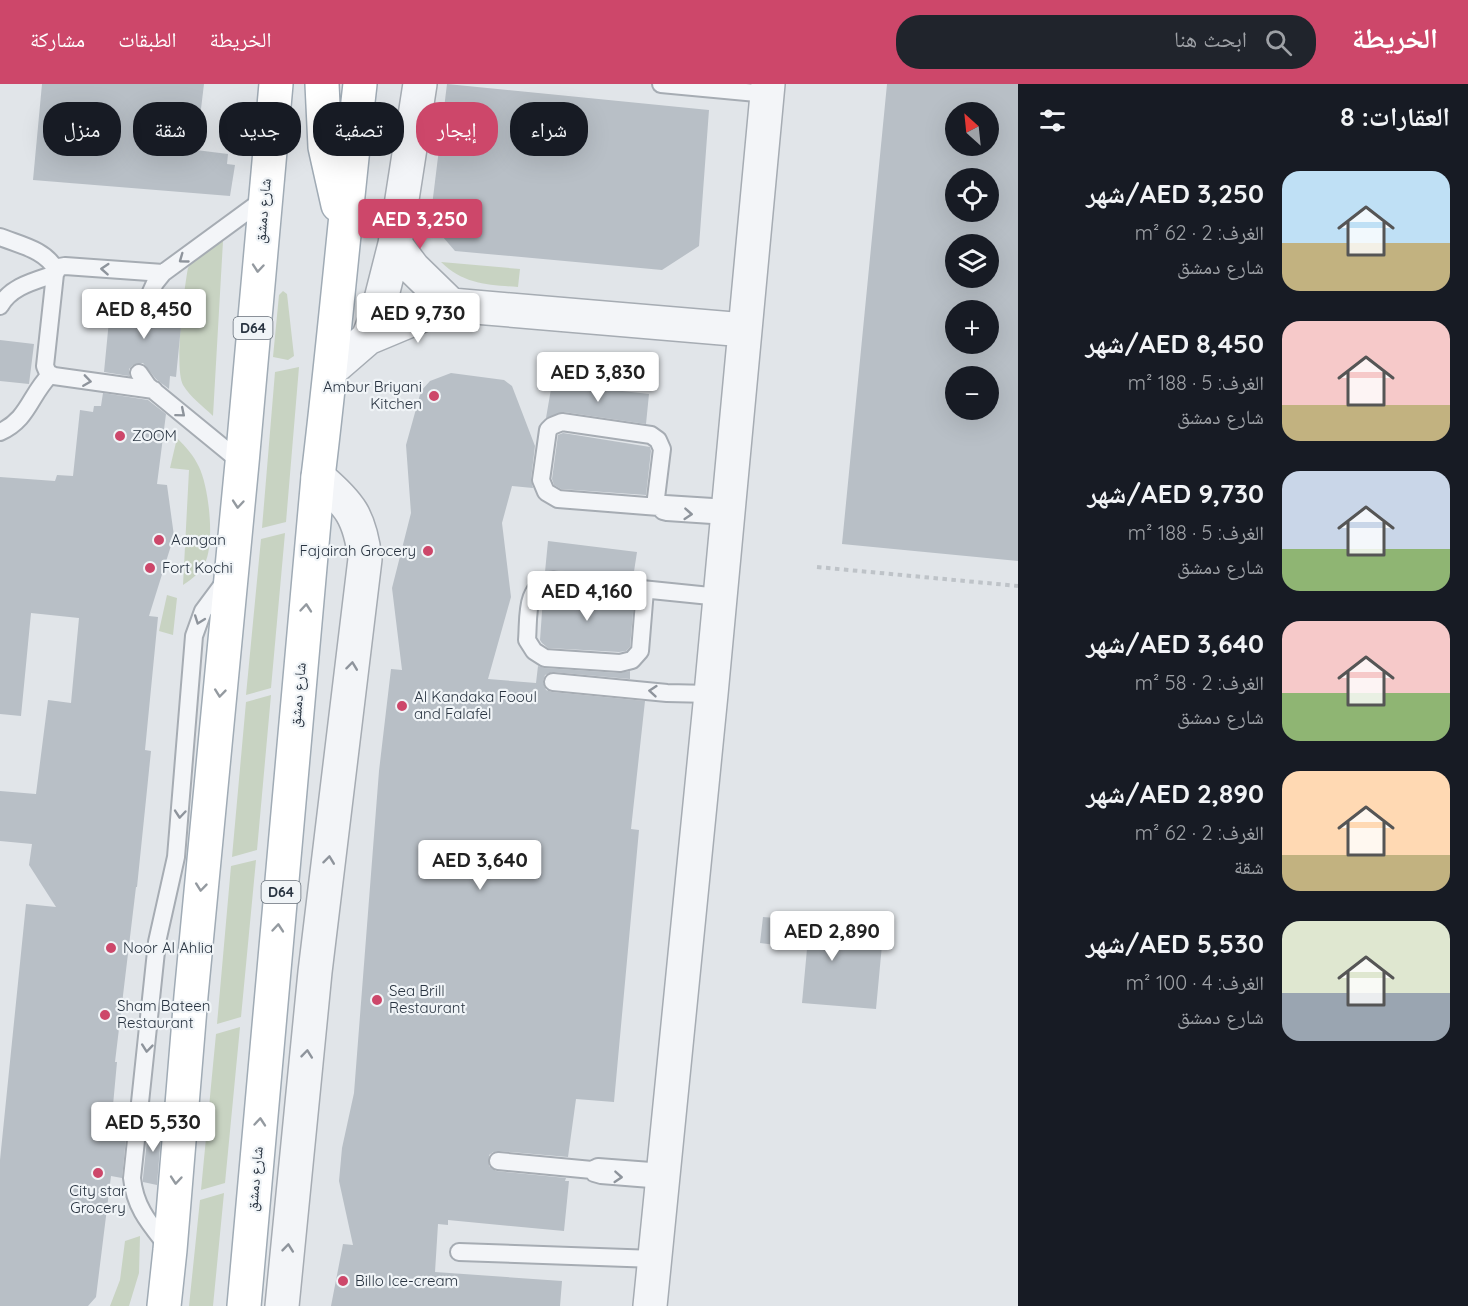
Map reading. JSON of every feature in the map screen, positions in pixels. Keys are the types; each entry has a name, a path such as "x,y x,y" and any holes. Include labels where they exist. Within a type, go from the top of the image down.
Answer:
{"main road":[{"name":"شارع دمشق","path":"163,1304 170,1250 190,996 232,572 276,84"},
{"path":"322,84 326,147 334,190 344,224"},
{"name":"شارع دمشق","path":"244,1306 318,477 360,84"}],"street":[{"path":"368,338 377,315 395,244 420,84"},
{"path":"650,1306 768,89"},
{"path":"395,244 413,268 451,305"},
{"path":"331,370 368,338 413,318 451,305 745,330"},
{"path":"282,1306 315,972 365,559 363,539 349,507 342,497 318,477"}],"lane":[{"path":"674,84 768,89"},
{"path":"146,303 155,283 163,273 264,199"},
{"path":"0,237 42,254 53,264 56,272"},
{"path":"50,375 45,366 56,272 59,267 163,273"},
{"path":"0,306 11,293 20,287 56,272"},
{"path":"139,373 154,390 242,463"},
{"path":"50,375 154,390"},
{"path":"0,432 14,425 24,416 50,375"},
{"path":"657,506 662,449 655,437 562,422 548,430 541,480 546,492 558,499 657,506 665,504 728,512"},
{"path":"170,1250 142,1214 134,1193 132,1178 157,942 178,838 194,636 198,620 208,602 232,572"},
{"path":"645,590 640,651 632,660 620,663 545,658 534,651 527,640 532,594 540,584 553,580 720,597"},
{"path":"553,682 667,693 711,694"},
{"path":"498,1161 592,1170 598,1167 663,1176"},
{"path":"459,1252 655,1259"}],"path":[{"path":"816,567 1018,586"}],"green space":[{"path":"223,241 213,416 183,385 179,362 182,310 188,268 195,258"},
{"path":"441,262 520,269 518,287 476,282 458,275"},
{"path":"283,291 287,294 294,356 288,360 273,357 279,295"},
{"path":"299,367 286,522 262,528 275,372"},
{"path":"177,438 192,455 203,476 210,515 210,542 205,563 201,570 183,585 189,470 170,468"},
{"path":"285,533 271,688 246,695 261,539"},
{"path":"167,595 177,598 173,635 159,631"},
{"path":"271,695 257,850 232,857 246,702"},
{"path":"256,860 241,1017 217,1024 231,866"},
{"path":"240,1027 225,1183 201,1190 216,1034"},
{"path":"224,1193 213,1306 189,1306 200,1200"},
{"path":"140,1236 139,1273 129,1306 110,1306 120,1280 125,1241"}],"building":[{"path":"42,84 204,84 202,102 133,102 133,156 207,156 207,151 219,153 219,156 228,156 227,164 235,165 230,196 33,180"},
{"path":"447,84 709,110 699,246 662,270 455,251 430,222 438,156 498,156 498,102 445,102"},
{"path":"887,84 1018,84 1018,561 842,544"},
{"path":"111,300 136,302 138,310 146,313 153,311 157,304 183,306 176,377 170,376 169,389 156,379 143,363 133,365 129,369 129,376 104,372"},
{"path":"0,340 34,344 29,384 0,381"},
{"path":"451,373 504,380 512,386 535,446 531,479 533,488 512,486 502,523 511,597 488,679 536,683 538,666 619,673 630,671 630,679 553,672 545,675 543,682 546,690 552,692 645,701 631,829 639,830 614,1102 576,1099 568,1157 499,1151 489,1155 489,1166 496,1171 566,1178 565,1181 569,1181 564,1231 448,1220 448,1225 438,1224 435,1272 562,1281 560,1306 331,1306 343,1244 353,1245 339,1181 342,1148 354,1093 379,771 391,669 402,670 392,588 411,513 406,445 421,391 430,381"},
{"path":"552,383 649,394 646,424 564,412 546,418"},
{"path":"103,393 148,400 166,414 157,484 167,485 174,536 149,616 158,617 145,750 151,751 115,1062 117,1062 112,1116 128,1118 122,1178 111,1176 96,1297 88,1306 0,1306 0,1160 26,904 56,907 29,865 32,844 0,841 0,791 36,794 48,700 71,703 79,618 31,613 21,716 0,714 0,477 55,481 57,475 73,476 80,410 93,412 94,406 101,406"},
{"path":"563,433 650,447 646,495 561,489 554,485 552,479 558,435"},
{"path":"548,541 637,552 633,578 554,570 545,572"},
{"path":"549,592 631,598 630,601 634,602 630,647 626,651 619,652 548,648 540,640 543,598"},
{"path":"763,917 788,919 787,925 883,934 876,1009 802,1003 807,949 760,943"},
{"path":"149,1121 162,1122 157,1185 143,1182"}],"place":[{"name":"Ambur Briyani Kitchen","path":"434,396"},
{"name":"ZOOM","path":"120,436"},
{"name":"Aangan","path":"159,540"},
{"name":"Fajairah Grocery","path":"428,551"},
{"name":"Fort Kochi","path":"150,568"},
{"name":"Al Kandaka Fooul and Falafel","path":"402,706"},
{"name":"Noor Al Ahlia","path":"111,948"},
{"name":"Sea Brill Restaurant","path":"377,1000"},
{"name":"Sham Bateen Restaurant","path":"105,1015"},
{"name":"City star Grocery","path":"98,1173"},
{"name":"Billo Ice-cream","path":"343,1281"}]}
